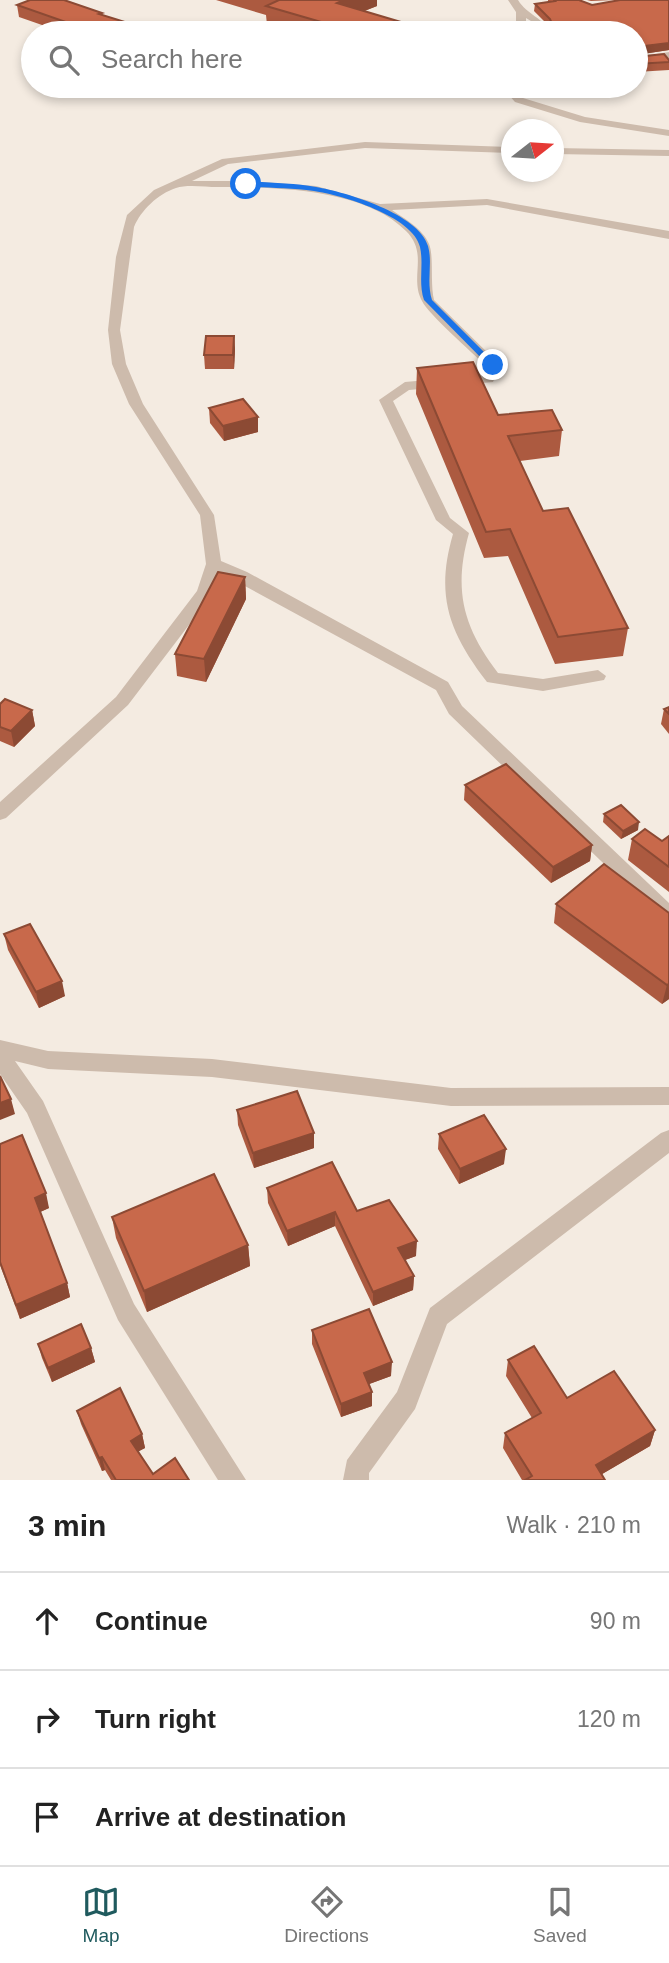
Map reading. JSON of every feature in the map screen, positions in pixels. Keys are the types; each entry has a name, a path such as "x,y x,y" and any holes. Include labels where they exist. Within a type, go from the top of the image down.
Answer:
{"street":[{"path":"513,0 521,12 538,21"},
{"path":"521,12 521,21"},
{"path":"648,58 669,55"},
{"path":"517,98 584,120 669,133"},
{"path":"0,813 122,701 205,592 214,564 207,515 136,404 119,364 114,330 128,227 141,206 171,184 226,161 365,145 501,150"},
{"path":"564,151 669,153"},
{"path":"171,184 246,184 316,189 380,207 487,202 669,235"},
{"path":"380,207 409,227 424,245 424,286 428,300 493,365 488,379 405,386 386,400 444,520 461,533 453,561 453,600 479,660 493,678 543,685 598,676"},
{"path":"214,564 242,575 442,686 454,710 669,915"},
{"path":"0,1049 48,1059 212,1068 451,1097 669,1096"},
{"path":"0,1057 35,1108 126,1312 233,1480"},
{"path":"356,1480 356,1469 406,1400 438,1316 669,1140"}],"building":[{"path":"30,0 64,0 121,21 63,21 17,5"},
{"path":"279,0 344,0 337,3 398,21 318,21 266,6"},
{"path":"579,0 592,5 620,0 669,0 669,43 648,46 648,21 551,21 535,4"},
{"path":"664,54 669,62 648,63 648,56"},
{"path":"206,336 234,336 233,355 204,355"},
{"path":"473,362 498,415 552,410 562,430 508,436 543,511 568,508 628,628 558,637 510,529 486,532 417,368"},
{"path":"243,399 258,417 223,426 209,408"},
{"path":"218,572 245,577 204,659 175,654"},
{"path":"5,699 32,710 11,731 0,727 0,704"},
{"path":"506,764 592,845 553,867 465,785"},
{"path":"621,805 639,822 623,831 604,814"},
{"path":"645,829 662,841 669,836 669,867 632,839"},
{"path":"604,864 669,913 669,984 556,904"},
{"path":"30,924 62,981 36,992 4,934"},
{"path":"0,1076 11,1099 0,1103"},
{"path":"297,1091 314,1133 253,1153 237,1110"},
{"path":"484,1115 506,1149 460,1169 439,1134"},
{"path":"22,1135 46,1193 35,1198 67,1283 16,1305 0,1262 0,1144"},
{"path":"332,1162 357,1211 389,1200 417,1241 398,1248 414,1276 373,1292 335,1212 287,1231 267,1188"},
{"path":"214,1174 248,1245 144,1291 112,1217"},
{"path":"369,1309 392,1362 364,1373 372,1392 341,1404 312,1330"},
{"path":"81,1324 91,1348 48,1368 38,1344"},
{"path":"534,1346 567,1398 614,1371 655,1430 596,1465 605,1480 525,1480 532,1476 505,1433 541,1413 508,1360"},
{"path":"120,1388 142,1434 131,1441 153,1474 175,1458 189,1480 116,1480 102,1457 99,1458 77,1411"}],"route":[{"path":"246,184 316,189 380,207 409,227 424,245 424,286 428,300 493,365"}]}
